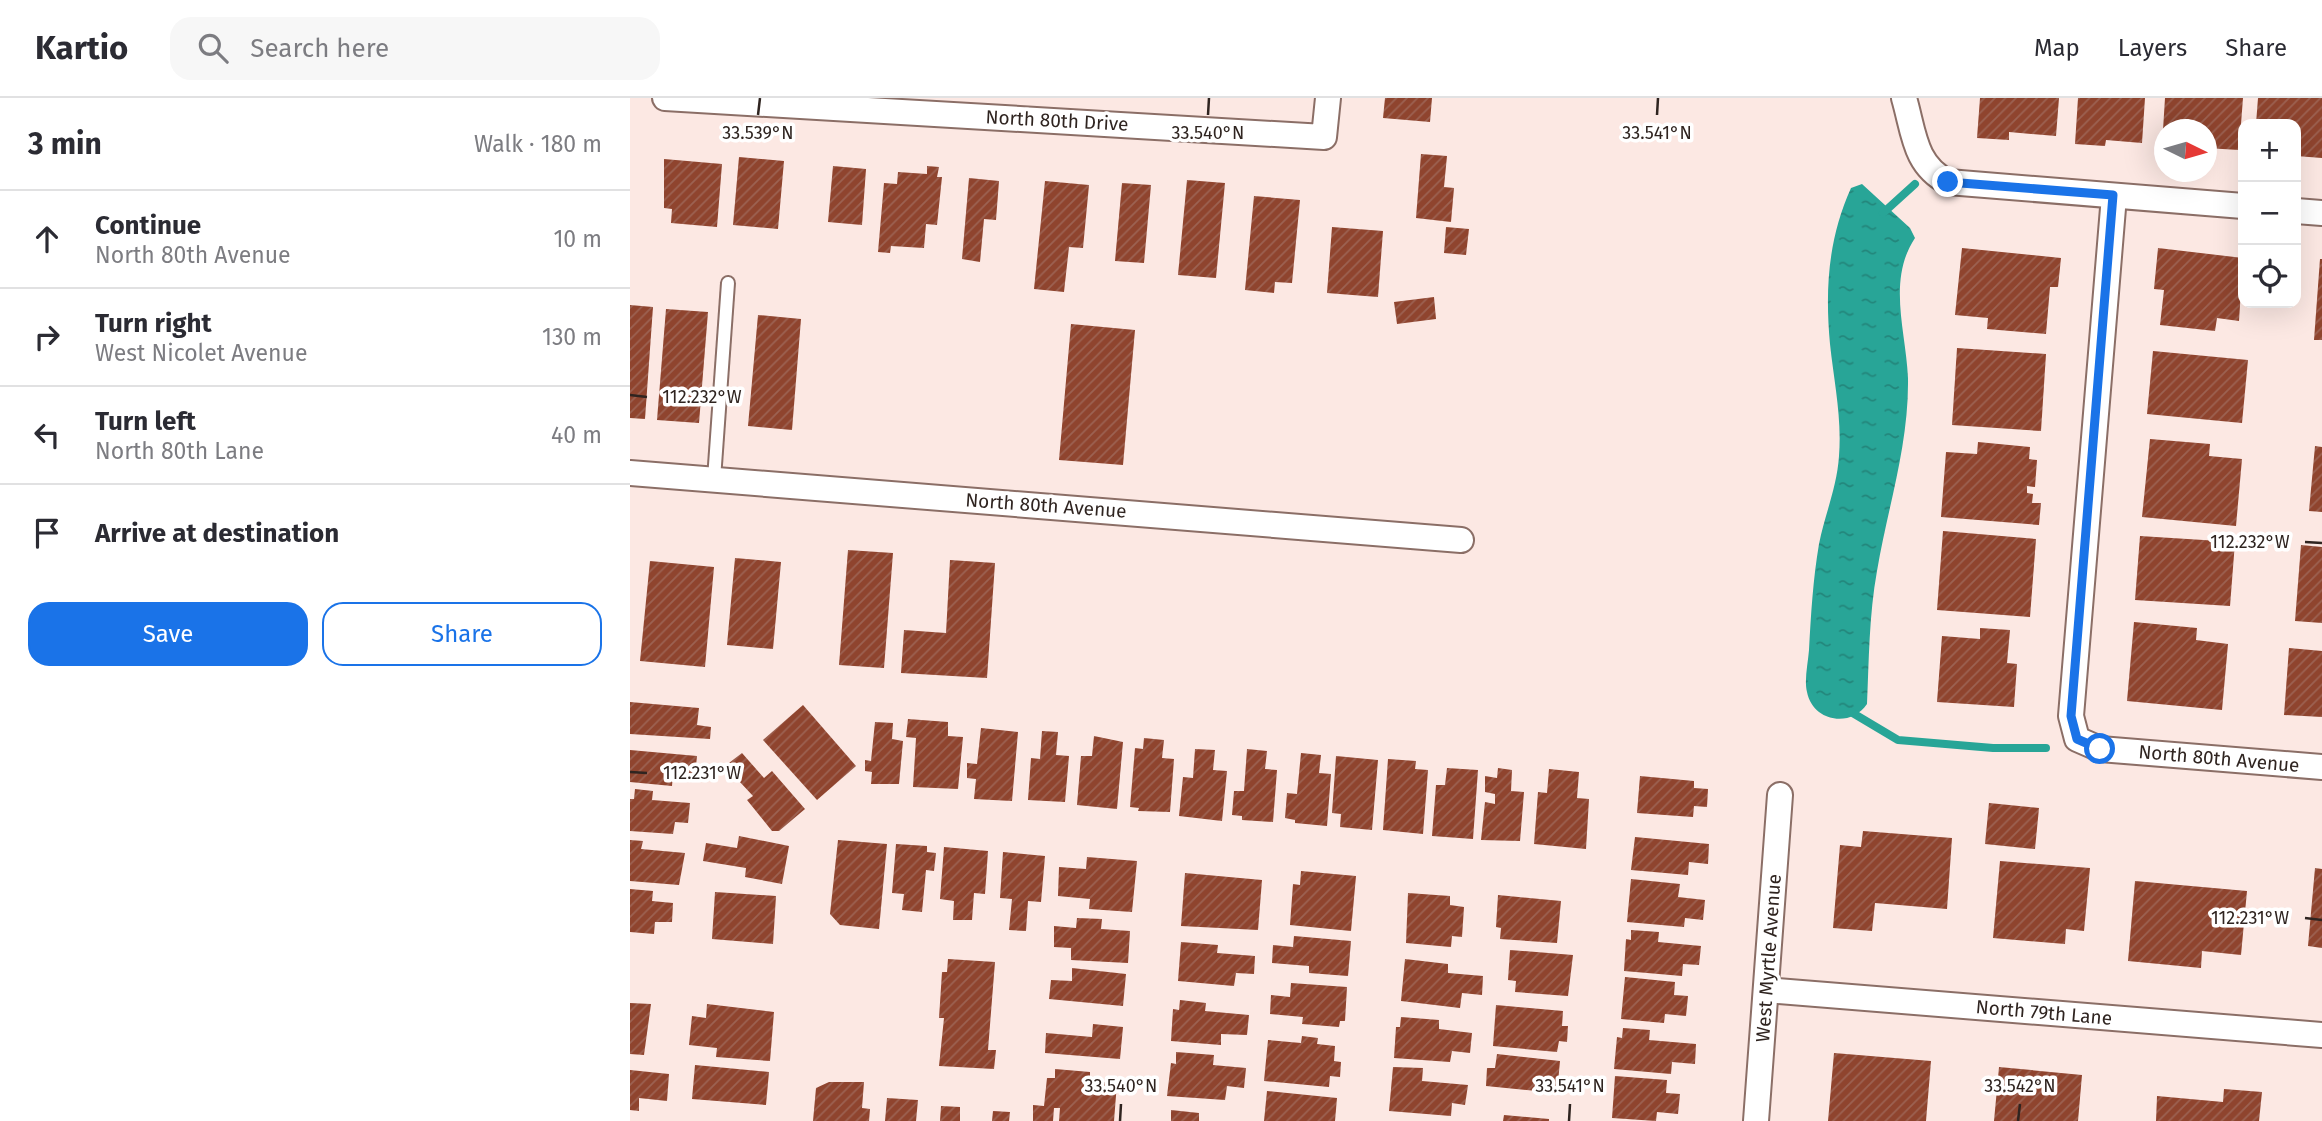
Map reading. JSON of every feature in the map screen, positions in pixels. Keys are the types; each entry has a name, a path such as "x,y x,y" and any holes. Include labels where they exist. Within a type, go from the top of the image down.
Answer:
{"street":[{"name":"North 80th Drive","path":"665,98 1324,137 1328,98"},
{"path":"1904,98 1922,161 1930,173 1948,182 2238,206"},
{"name":"North 80th Avenue","path":"2113,195 2071,716 2077,739 2100,749 2322,767"},
{"path":"2301,211 2322,213"},
{"name":"North 80th Avenue","path":"630,473 1461,540"},
{"name":"West Myrtle Avenue","path":"1756,1121 1780,795"},
{"name":"North 79th Lane","path":"1766,990 2322,1035"}],"lane":[{"path":"714,480 728,283"}],"water":[{"path":"1862,184 1910,228 1915,238 1907,254 1900,288 1908,378 1907,403 1902,451 1874,588 1867,704 1860,712 1843,719 1824,715 1817,710 1807,692 1806,677 1817,557 1836,479 1840,442 1830,344 1830,265 1843,207 1851,188"}],"building":[{"path":"1385,98 1432,98 1430,122 1383,118"},
{"path":"1980,98 2059,98 2056,136 2009,132 2009,140 1977,138"},
{"path":"2078,98 2145,98 2142,143 2106,140 2105,146 2075,144"},
{"path":"2165,98 2243,98 2241,119 2238,119 2238,150 2217,149 2217,119 2164,119"},
{"path":"2258,98 2322,98 2322,158 2301,156 2301,119 2256,119"},
{"path":"1421,154 1447,156 1444,187 1454,188 1451,222 1416,218"},
{"path":"739,157 784,161 778,229 733,225"},
{"path":"664,159 722,164 717,227 671,223 672,209 664,208"},
{"path":"833,166 866,169 862,225 828,222"},
{"path":"927,166 939,167 937,177 942,177 937,225 926,224 924,248 891,246 890,253 878,252 884,183 897,184 898,172 927,174"},
{"path":"969,178 999,181 996,220 984,219 980,262 962,259"},
{"path":"1187,180 1225,183 1216,278 1178,275"},
{"path":"1045,181 1089,185 1083,248 1069,247 1064,292 1034,289"},
{"path":"1122,183 1151,185 1144,263 1115,261"},
{"path":"1254,196 1300,200 1292,283 1275,282 1274,293 1245,290"},
{"path":"1332,227 1383,231 1378,297 1327,293"},
{"path":"1446,227 1469,229 1466,255 1444,253"},
{"path":"1962,248 2061,258 2058,287 2050,287 2046,334 1987,329 1988,318 1955,315"},
{"path":"2158,248 2238,257 2239,321 2217,318 2215,331 2160,325 2164,290 2154,289"},
{"path":"2320,259 2322,340 2314,340"},
{"path":"1434,297 1436,319 1397,324 1394,302"},
{"path":"630,305 653,307 645,419 630,418"},
{"path":"666,309 708,312 699,423 657,420"},
{"path":"758,315 801,319 792,430 748,426"},
{"path":"1071,324 1135,330 1123,465 1059,460"},
{"path":"1957,348 2046,354 2041,431 1952,425"},
{"path":"2153,351 2248,360 2242,423 2147,414"},
{"path":"2150,439 2210,444 2209,456 2242,459 2236,526 2142,517"},
{"path":"1978,442 2030,447 2029,459 2037,460 2035,487 2027,486 2027,493 2033,494 2032,503 2041,503 2039,525 1941,517 1946,452 1977,454"},
{"path":"2315,446 2322,447 2322,512 2309,511"},
{"path":"1943,531 2036,539 2030,617 1937,610"},
{"path":"2140,536 2235,542 2230,606 2135,600"},
{"path":"2301,545 2322,547 2322,623 2295,621"},
{"path":"848,550 893,553 884,668 839,665"},
{"path":"735,558 781,562 773,649 727,645"},
{"path":"950,560 995,563 987,678 901,673 904,630 946,633"},
{"path":"650,561 714,567 705,667 640,661"},
{"path":"2134,622 2197,628 2196,640 2228,644 2222,710 2127,701"},
{"path":"1980,628 2010,630 2007,663 2017,664 2014,707 1937,702 1942,636 1980,639"},
{"path":"2289,648 2322,651 2322,717 2284,715"},
{"path":"630,702 699,708 697,725 711,727 710,739 630,734"},
{"path":"803,705 856,766 817,800 763,740"},
{"path":"908,719 948,722 948,736 963,737 958,789 913,787 916,738 906,737"},
{"path":"875,722 893,723 892,739 903,741 899,784 871,784 872,772 865,771 865,760 871,761"},
{"path":"981,728 1018,732 1012,801 974,799 976,779 967,778 967,763 977,764"},
{"path":"1042,731 1058,732 1056,755 1069,756 1065,802 1028,800 1031,758 1040,759"},
{"path":"1094,736 1123,742 1117,809 1077,805 1081,756 1092,756"},
{"path":"1144,738 1164,740 1162,758 1174,759 1170,812 1138,811 1139,808 1130,807 1135,748 1143,749"},
{"path":"1195,749 1215,750 1213,770 1227,771 1222,821 1179,816 1183,777 1193,778"},
{"path":"1247,749 1267,751 1265,769 1277,770 1273,822 1242,820 1242,816 1232,815 1234,791 1244,791"},
{"path":"630,750 697,756 695,776 673,773 672,786 630,782"},
{"path":"742,753 764,778 772,771 805,809 779,831 772,831 747,800 753,796 725,766"},
{"path":"1301,753 1321,755 1319,773 1331,774 1327,826 1295,823 1295,820 1285,818 1287,793 1297,794"},
{"path":"1336,756 1378,760 1372,830 1340,827 1341,814 1332,813"},
{"path":"1388,759 1416,761 1415,769 1428,770 1423,834 1383,830"},
{"path":"1447,768 1478,770 1473,839 1432,836 1436,785 1445,785"},
{"path":"1498,768 1512,770 1511,791 1524,792 1520,841 1481,840 1485,802 1495,804 1495,794 1485,792 1485,776 1497,778"},
{"path":"1549,769 1579,772 1577,798 1589,799 1586,849 1534,844 1538,792 1547,793"},
{"path":"1640,776 1694,781 1694,788 1708,789 1707,807 1694,806 1693,817 1637,813"},
{"path":"635,789 653,791 652,800 690,803 688,823 675,822 673,834 630,831 630,799 634,799"},
{"path":"1989,803 2039,808 2035,849 1985,844"},
{"path":"1863,831 1952,838 1947,909 1875,903 1872,931 1833,928 1840,845 1861,847"},
{"path":"739,836 789,846 782,884 745,877 746,868 703,861 706,843 737,848"},
{"path":"1635,837 1709,844 1708,864 1689,862 1688,875 1631,870"},
{"path":"630,840 643,841 641,849 685,853 679,885 630,881"},
{"path":"838,840 887,844 879,929 840,925 830,914"},
{"path":"896,844 927,846 927,852 936,853 934,871 926,870 922,912 902,910 904,894 892,893"},
{"path":"944,847 988,851 985,894 974,893 972,920 953,920 954,901 940,899"},
{"path":"1003,852 1045,856 1041,902 1028,901 1026,931 1009,930 1012,899 1000,898"},
{"path":"1087,857 1137,861 1132,912 1089,909 1090,899 1058,896 1059,867 1086,869"},
{"path":"2000,861 2090,868 2084,931 2066,929 2065,944 1993,938"},
{"path":"2315,868 2322,869 2322,948 2308,946"},
{"path":"1301,871 1356,876 1351,931 1290,925 1293,884 1300,885"},
{"path":"1185,873 1262,880 1258,930 1181,926"},
{"path":"1631,879 1680,884 1678,897 1705,900 1703,920 1685,918 1684,927 1627,922"},
{"path":"2135,881 2247,891 2241,955 2202,951 2201,968 2128,961"},
{"path":"630,889 653,891 652,901 673,903 672,922 655,922 654,934 630,932"},
{"path":"715,892 776,896 773,944 712,939"},
{"path":"1408,893 1450,896 1450,905 1464,907 1462,937 1452,936 1451,947 1406,943"},
{"path":"1498,895 1561,901 1557,943 1500,939 1501,928 1496,927"},
{"path":"1077,918 1102,919 1101,929 1130,931 1128,963 1071,960 1071,948 1054,947 1054,926 1076,928"},
{"path":"1631,930 1659,932 1658,942 1701,946 1699,965 1683,964 1682,976 1624,971 1626,939 1631,940"},
{"path":"1294,936 1351,941 1348,976 1309,973 1309,966 1272,963 1273,945 1293,947"},
{"path":"1181,942 1218,945 1217,953 1255,956 1254,974 1236,973 1234,986 1178,981"},
{"path":"1510,950 1573,955 1568,996 1515,992 1516,981 1508,980"},
{"path":"948,959 995,962 988,1050 996,1050 994,1069 939,1066 944,1018 939,1018 942,972 947,972"},
{"path":"1405,959 1448,964 1448,973 1483,976 1482,995 1462,993 1460,1008 1401,1001"},
{"path":"1072,968 1126,974 1123,1006 1049,999 1051,980 1072,981"},
{"path":"1625,977 1675,982 1674,995 1688,996 1686,1016 1665,1014 1664,1023 1621,1019"},
{"path":"1291,983 1347,987 1345,1021 1340,1021 1339,1027 1302,1024 1303,1017 1270,1014 1271,995 1290,997"},
{"path":"1180,1000 1206,1003 1205,1011 1249,1015 1247,1035 1221,1034 1221,1045 1171,1041 1173,1009 1179,1010"},
{"path":"630,1003 651,1004 644,1055 630,1054"},
{"path":"707,1004 774,1012 770,1061 716,1057 717,1048 689,1045 692,1016 706,1018"},
{"path":"1496,1005 1563,1011 1562,1026 1568,1026 1567,1042 1559,1041 1557,1052 1493,1046"},
{"path":"1401,1017 1439,1020 1439,1029 1472,1033 1470,1053 1452,1051 1450,1062 1394,1058 1396,1027 1400,1027"},
{"path":"1093,1024 1123,1027 1120,1059 1045,1053 1046,1033 1092,1037"},
{"path":"1623,1028 1650,1030 1649,1040 1696,1044 1695,1064 1672,1062 1671,1074 1614,1069 1617,1037 1622,1038"},
{"path":"1302,1036 1318,1038 1317,1044 1335,1046 1334,1061 1341,1062 1340,1077 1330,1076 1329,1087 1264,1081 1268,1040 1301,1043"},
{"path":"1176,1052 1214,1055 1213,1065 1246,1068 1244,1088 1227,1086 1225,1100 1167,1096 1171,1063 1176,1064"},
{"path":"1834,1053 1931,1061 1926,1121 1828,1121"},
{"path":"1497,1054 1560,1061 1557,1093 1486,1086 1487,1068 1495,1068"},
{"path":"695,1065 769,1072 766,1105 692,1099"},
{"path":"1393,1067 1423,1068 1422,1081 1468,1085 1465,1105 1452,1103 1451,1116 1389,1111"},
{"path":"1999,1067 2082,1075 2078,1121 1994,1121"},
{"path":"1055,1069 1090,1072 1090,1081 1117,1083 1114,1121 1059,1121 1060,1108 1054,1108 1053,1121 1033,1121 1033,1105 1044,1106 1047,1078 1055,1078"},
{"path":"630,1070 669,1074 667,1101 639,1098 639,1111 630,1110"},
{"path":"1615,1076 1667,1080 1666,1093 1680,1094 1678,1114 1657,1112 1656,1121 1612,1118"},
{"path":"829,1082 864,1082 862,1108 870,1109 869,1121 813,1121 816,1088"},
{"path":"2224,1089 2262,1092 2259,1121 2156,1121 2157,1096 2223,1102"},
{"path":"1267,1091 1337,1098 1335,1121 1264,1121"},
{"path":"887,1098 918,1100 916,1121 885,1121"},
{"path":"941,1106 960,1107 960,1121 940,1121"},
{"path":"1171,1110 1199,1113 1199,1121 1171,1121"},
{"path":"993,1111 1010,1112 1009,1121 992,1121"},
{"path":"1504,1115 1549,1119 1549,1121 1503,1121"}],"waterway":[{"path":"1883,213 1915,184"},
{"path":"1851,712 1898,740 1993,748 2046,748"}],"route":[{"path":"1948,182 2113,195 2071,716 2077,739 2100,749"}]}
